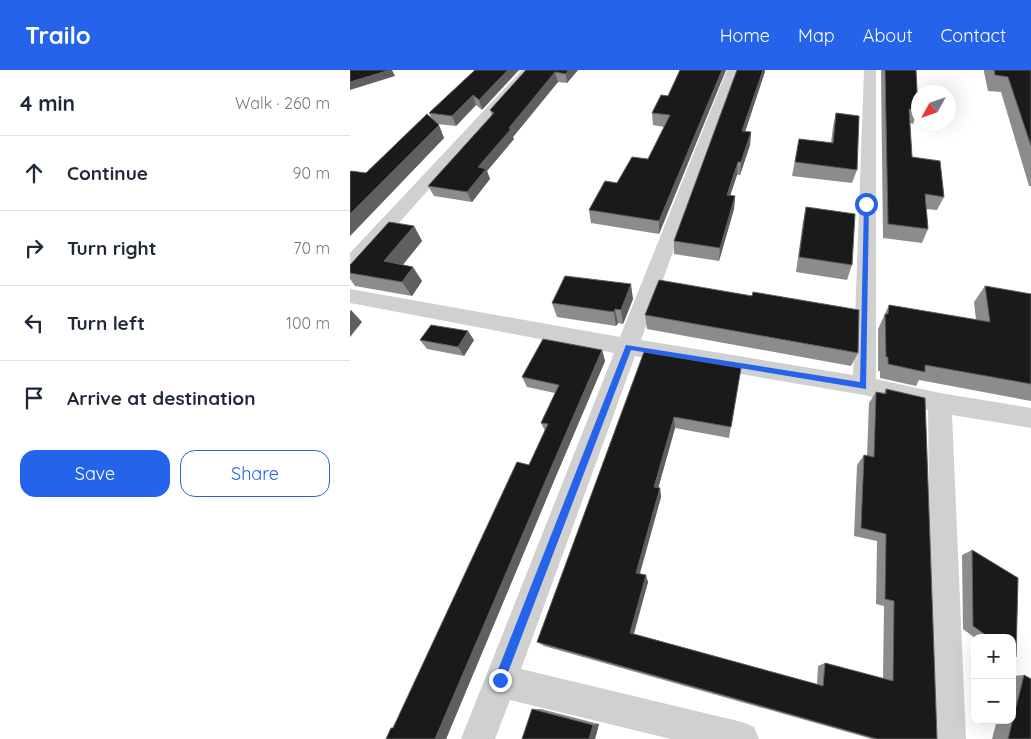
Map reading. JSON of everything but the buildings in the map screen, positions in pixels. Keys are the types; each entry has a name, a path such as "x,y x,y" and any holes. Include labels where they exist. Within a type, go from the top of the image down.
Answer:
{"street":[{"path":"350,265 529,70"},
{"path":"478,739 733,70"},
{"path":"864,386 870,70"},
{"path":"350,296 629,347 864,386 940,403 1031,418"},
{"path":"940,403 949,739"},
{"path":"500,680 742,739"}],"route":[{"path":"500,680 629,347 864,386 866,204"}]}
